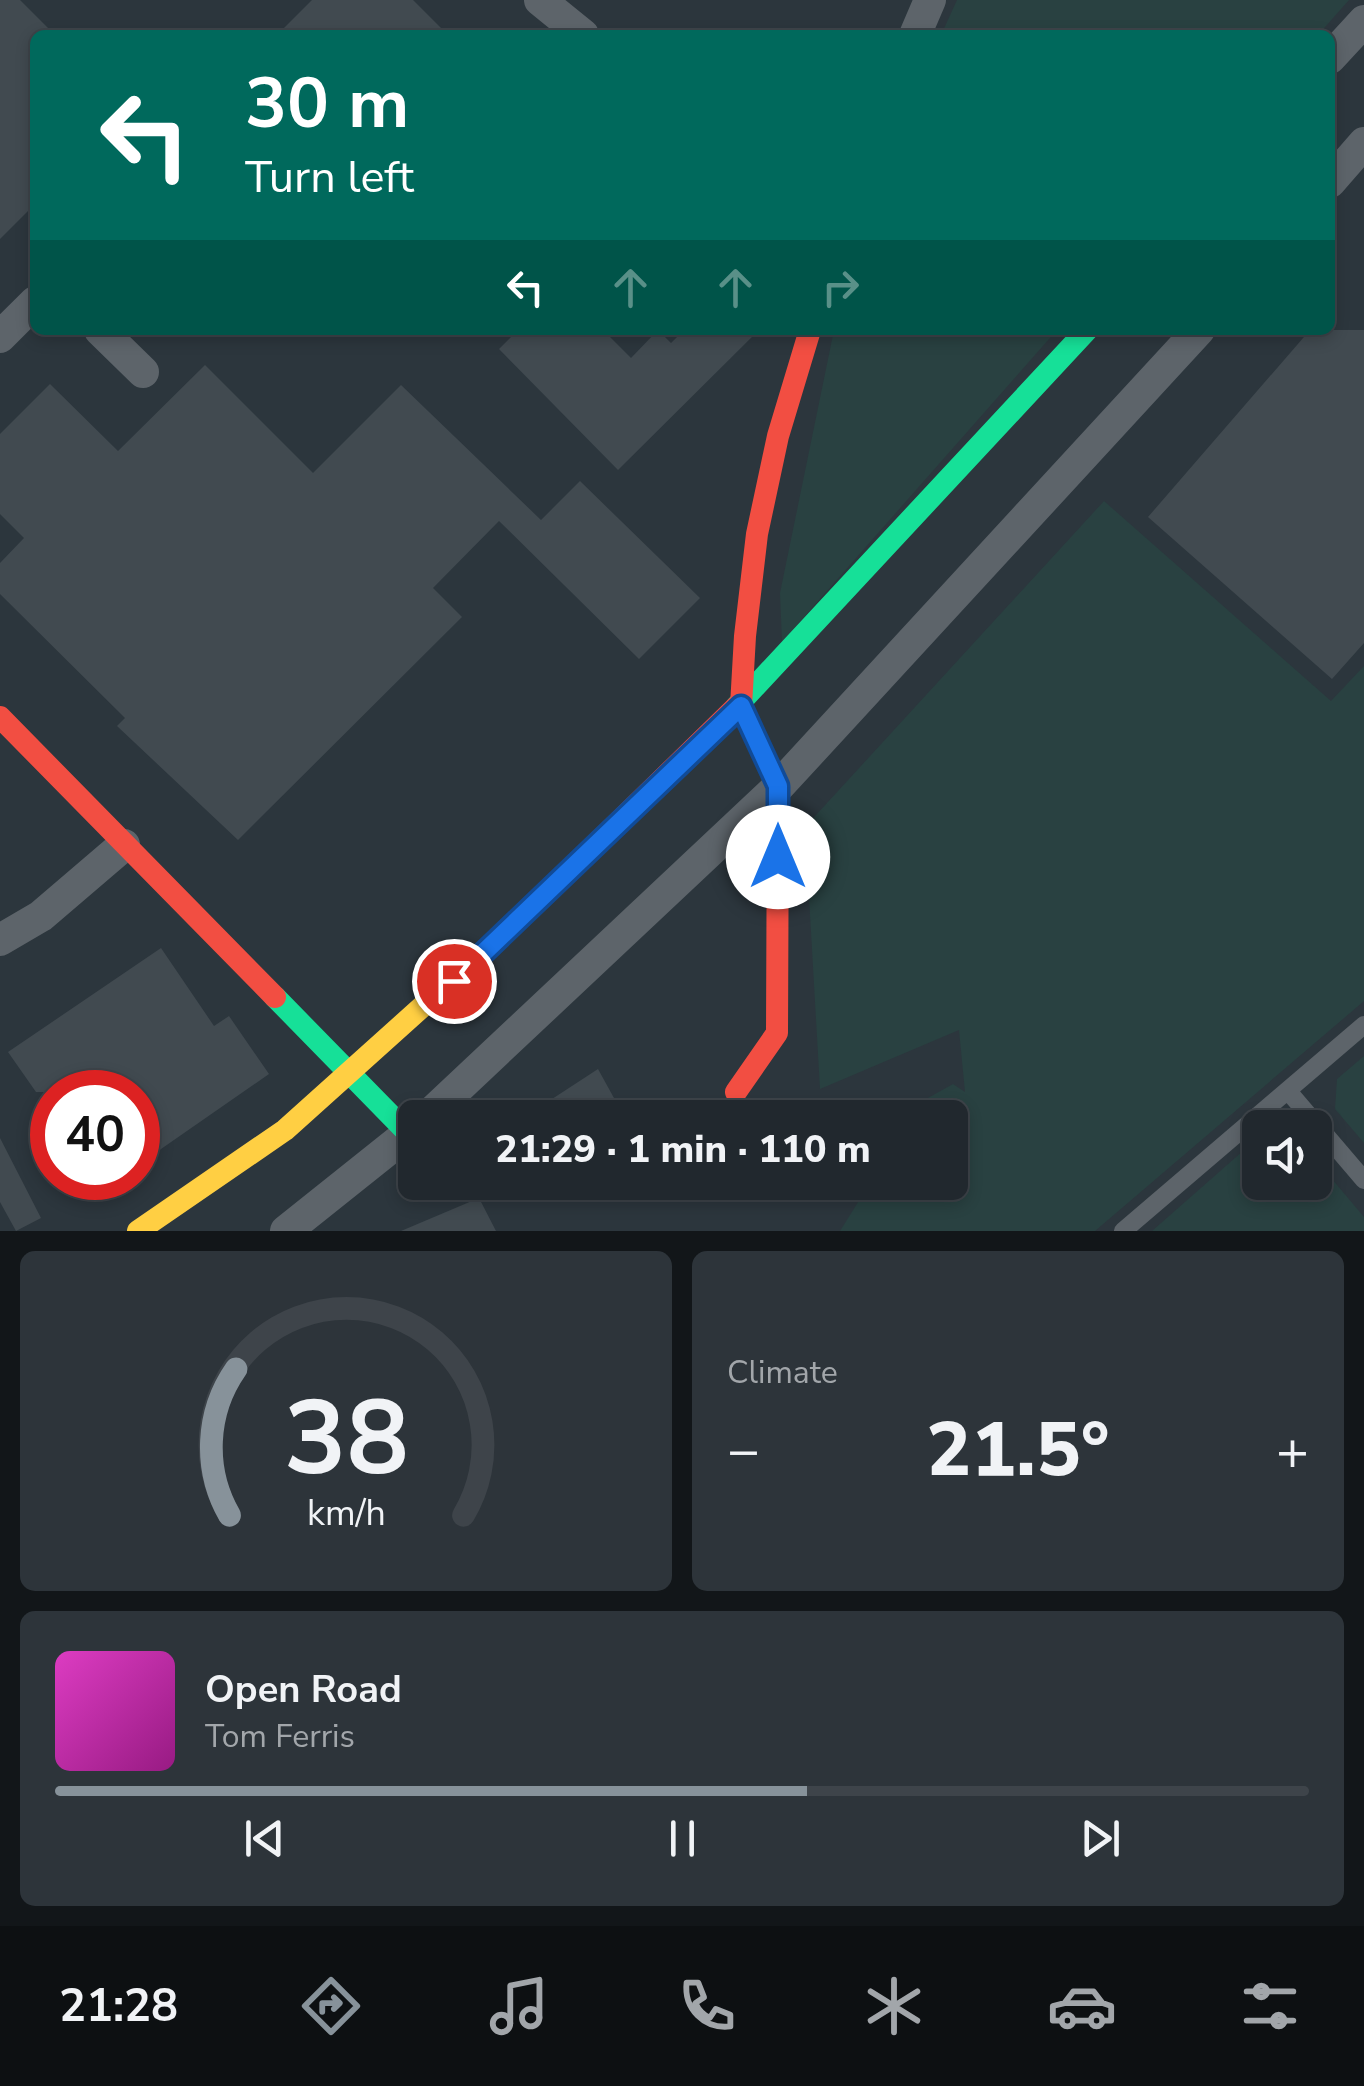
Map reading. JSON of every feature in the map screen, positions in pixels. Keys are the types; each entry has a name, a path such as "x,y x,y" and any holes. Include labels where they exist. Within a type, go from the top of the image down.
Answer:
{"street":[{"path":"540,0 576,30"},
{"path":"917,30 930,0"},
{"path":"1335,52 1364,20"},
{"path":"1335,176 1364,143"},
{"path":"0,337 30,307"},
{"path":"105,335 142,372"},
{"path":"736,1092 778,1033 778,786 741,706 756,534 778,436 808,335"},
{"path":"138,1231 251,1160 350,1078 741,706 950,486 1083,335"},
{"path":"445,1100 778,786 1194,335"},
{"path":"7,734 124,845 350,1078 398,1112"},
{"path":"0,940 41,916 124,845"},
{"path":"286,1231 398,1141"}],"lane":[{"path":"1124,1231 1364,1025"},
{"path":"1288,1091 1364,1180"}],"green space":[{"path":"957,0 1349,0 1322,30 943,30"},
{"path":"833,335 1053,335 782,642 780,593"},
{"path":"1104,501 1331,701 1364,666 1364,1001 1095,1231 840,1231 859,1200 968,1200 968,1100 924,1100 953,1084 965,1092 959,1030 820,1089 805,827"},
{"path":"1364,1056 1364,1143 1335,1109 1337,1079"},
{"path":"1242,1152 1242,1200 1332,1200 1332,1179 1364,1217 1364,1231 1152,1231"}],"building":[{"path":"0,0 20,0 50,30 30,30 30,209 0,239"},
{"path":"312,0 413,0 443,30 282,30"},
{"path":"1364,330 1364,643 1332,679 1148,517 1306,335"},
{"path":"513,335 608,335 631,358 653,335 663,335 671,343 679,335 754,335 618,470 499,349"},
{"path":"205,365 313,473 401,385 541,520 580,481 700,598 639,659 499,521 433,588 462,617 238,840 117,726 125,718 0,594 0,563 24,538 0,514 0,434 50,384 118,451"},
{"path":"161,948 214,1026 229,1016 269,1074 160,1150 160,1070 30,1070 30,1083 8,1052"},
{"path":"598,1069 615,1100 551,1100"},
{"path":"0,1138 41,1218 16,1231 0,1202"},
{"path":"480,1200 496,1231 401,1231"}],"traffic: fast":[{"path":"736,707 1082,335"},
{"path":"275,997 398,1123"}],"traffic: slow":[{"path":"138,1231 285,1130 512,926"}],"traffic: jam":[{"path":"736,1092 777,1033 778,787 741,706 757,534 778,436 808,335"},
{"path":"512,926 736,707"},
{"path":"0,717 275,997"}],"route":[{"path":"454,981 741,706 778,786 778,857"}]}
